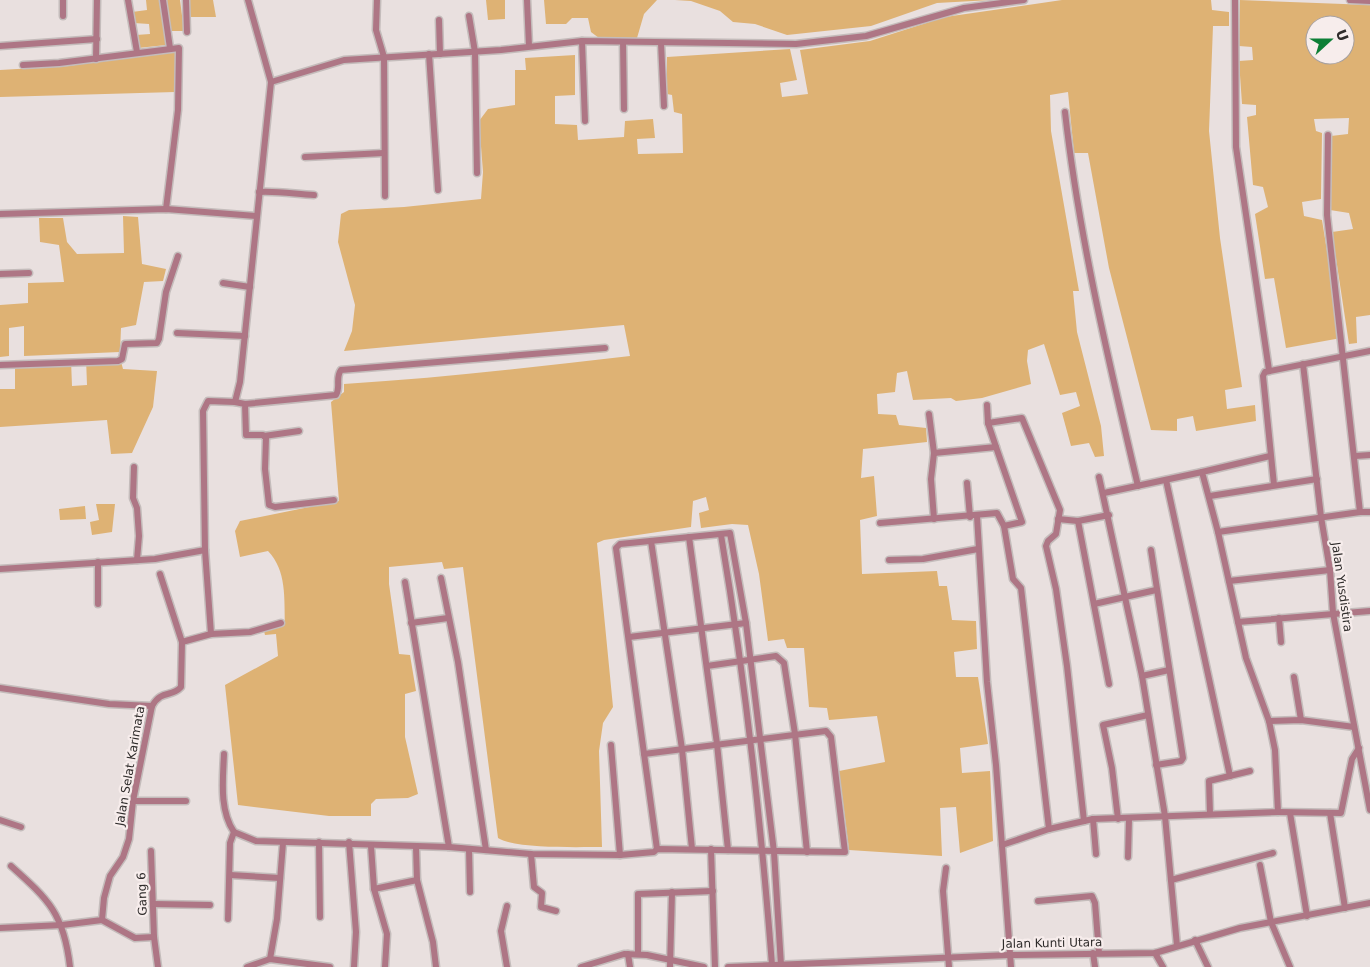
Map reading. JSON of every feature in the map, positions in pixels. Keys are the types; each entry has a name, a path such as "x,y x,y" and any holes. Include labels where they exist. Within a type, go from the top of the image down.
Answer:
{"street":[{"path":"63,0 63,16"},
{"path":"96,59 97,0"},
{"path":"128,0 137,52"},
{"path":"164,0 170,48"},
{"path":"186,0 187,32"},
{"path":"235,402 245,336 271,82 248,0"},
{"path":"377,0 376,30 384,57 384,196"},
{"path":"527,0 529,46"},
{"path":"271,82 344,60 475,52 582,41 796,44 866,36 964,8 1024,0"},
{"path":"1234,0 1236,147 1269,370"},
{"path":"1350,0 1370,1"},
{"path":"469,16 475,52 477,173"},
{"path":"439,20 440,54"},
{"path":"0,46 96,39"},
{"path":"582,41 585,121"},
{"path":"623,42 624,109"},
{"path":"661,43 664,106"},
{"path":"23,65 96,59 137,52 179,48 178,110 166,210"},
{"path":"430,54 438,190"},
{"path":"1065,112 1075,188 1092,278 1138,486"},
{"path":"1328,135 1327,215 1360,512"},
{"path":"305,157 384,153"},
{"path":"259,192 282,191 292,195 314,195"},
{"path":"0,214 166,210 256,216"},
{"path":"0,366 118,361 122,359 125,344 156,343 159,339 166,292 178,256"},
{"path":"0,274 29,273"},
{"path":"222,283 250,287"},
{"path":"177,333 245,336"},
{"path":"211,634 205,550 203,411 208,401 245,404 336,395 338,392 338,376 341,370 605,348"},
{"path":"1274,485 1264,376 1269,370 1370,351"},
{"name":"Jalan Yusdistira","path":"1303,364 1321,517 1330,570 1332,613 1354,727 1368,784 1370,810"},
{"path":"245,404 245,433 248,436 264,436 299,431"},
{"path":"987,406 988,423 1022,522 1004,526"},
{"path":"929,414 934,453 931,479 934,519"},
{"path":"988,423 1022,418 1060,510 1055,535 1048,541 1046,546 1056,589 1067,666 1084,821"},
{"path":"264,436 267,443 265,469 269,505 275,507 334,500"},
{"path":"934,453 996,447"},
{"path":"1355,456 1370,455"},
{"path":"1104,493 1270,456"},
{"path":"134,467 133,498 137,508 139,536 137,560"},
{"path":"1202,472 1210,496 1250,673 1269,721 1275,750 1278,812"},
{"path":"1099,477 1109,515 1142,676 1165,816 1177,946"},
{"path":"1210,496 1317,479"},
{"path":"1166,480 1230,776"},
{"path":"967,483 978,548 986,673 1011,967"},
{"path":"1218,532 1370,512"},
{"path":"880,523 997,513 1004,526 1013,579 1021,588 1049,828"},
{"path":"1058,519 1078,521 1109,515"},
{"path":"1078,521 1109,684"},
{"path":"657,849 616,548 620,544 731,533 746,623 774,852 781,965"},
{"path":"721,535 742,660 752,740 763,852 767,966"},
{"path":"689,537 717,744 728,850"},
{"path":"651,541 682,749 692,849"},
{"path":"889,560 923,560 978,548"},
{"path":"0,569 137,560 205,550"},
{"path":"1151,550 1183,760 1156,765"},
{"path":"98,562 98,604"},
{"path":"1229,581 1330,570"},
{"path":"160,574 182,642 211,634 250,632 281,623"},
{"path":"441,578 458,662 486,850"},
{"path":"405,582 449,846"},
{"path":"1094,604 1156,590"},
{"path":"1238,622 1370,611"},
{"path":"411,623 448,618"},
{"path":"1279,618 1281,642"},
{"path":"629,637 702,626 746,623"},
{"name":"Jalan Selat Karimata","path":"102,920 104,898 110,876 123,857 129,839 133,801 152,706 160,695 177,691 181,687 182,642"},
{"path":"707,666 776,656 784,662 795,734 807,852"},
{"path":"1142,676 1170,670"},
{"path":"1294,677 1301,720"},
{"path":"0,688 109,704 152,706"},
{"path":"1118,819 1112,768 1102,725 1148,715"},
{"path":"1269,721 1301,720 1354,727"},
{"path":"224,754 223,784 226,815 234,832 256,841 283,844 349,842 371,846 449,846 468,850 530,854 620,856 654,852 657,849 845,852 830,734 823,730 644,754"},
{"path":"611,745 620,856"},
{"path":"1002,845 1049,828 1093,819 1278,812 1339,814 1342,812 1352,758 1359,748"},
{"path":"1210,814 1208,782 1250,771"},
{"path":"133,801 186,801"},
{"path":"1290,813 1307,916"},
{"path":"1330,813 1345,908"},
{"path":"1093,819 1096,854"},
{"path":"1128,857 1129,819"},
{"path":"0,820 21,827"},
{"path":"228,919 230,843 234,832"},
{"path":"319,842 320,917"},
{"path":"349,842 356,932 354,967"},
{"path":"270,959 277,918 283,844"},
{"path":"371,846 374,889 386,934 385,967"},
{"path":"416,847 417,880 433,942 436,967"},
{"path":"710,849 715,967"},
{"path":"468,850 470,892"},
{"name":"Gang 6","path":"151,851 154,937 158,967"},
{"path":"1171,880 1273,853"},
{"path":"530,854 534,887 542,893 541,907 556,912"},
{"path":"11,866 49,903 62,925 70,967"},
{"path":"1260,866 1271,922 1290,967"},
{"path":"946,868 943,891 949,967"},
{"path":"230,876 280,878"},
{"path":"374,889 417,880"},
{"path":"638,954 638,894 713,891"},
{"path":"669,964 672,892"},
{"path":"1038,901 1092,896 1095,903 1095,967"},
{"name":"Jalan Kunti Utara","path":"728,967 901,964 949,958 1010,955 1155,953 1195,940 1271,922 1370,903"},
{"path":"154,904 210,906"},
{"path":"507,906 501,924 507,967"},
{"path":"0,928 62,925 102,920 136,938 154,937"},
{"path":"1195,940 1208,967"},
{"path":"1155,953 1163,967"},
{"path":"628,954 630,967"},
{"path":"581,967 598,964 616,955 638,954 669,964 704,967"},
{"path":"247,967 270,959 311,966 330,967"}],"shaded area":[{"path":"146,0 159,0 164,28 171,27 166,0 180,0 184,31 168,31 166,45 138,48 136,35 150,34 149,24 134,23 132,12 147,10"},
{"path":"189,0 213,0 216,17 190,17"},
{"path":"486,0 505,0 505,19 488,20"},
{"path":"544,0 657,0 644,14 637,38 599,38 591,32 588,18 572,18 566,24 546,24"},
{"path":"675,0 991,0 937,3 871,26 787,35 755,24 733,22 720,11 691,1"},
{"path":"1062,0 1211,0 1212,10 1229,12 1229,26 1213,26 1209,131 1220,238 1242,387 1225,390 1227,409 1255,405 1256,421 1196,431 1193,416 1177,419 1177,431 1151,430 1109,268 1088,153 1074,153 1068,92 1050,95 1051,131 1079,291 1073,291 1077,332 1101,426 1104,456 1095,457 1089,443 1071,446 1062,413 1080,406 1076,392 1060,395 1044,344 1028,350 1027,361 1031,384 982,398 956,401 951,398 913,400 907,371 897,373 895,392 877,394 878,414 896,415 899,425 926,428 927,442 863,449 861,478 874,476 877,516 860,520 862,574 937,571 939,586 947,586 952,620 976,621 977,649 954,652 956,677 978,677 988,744 960,748 962,773 990,771 993,841 960,853 956,807 940,808 942,856 849,850 839,771 885,762 877,716 829,720 827,708 809,707 804,648 787,648 784,639 768,641 759,574 748,525 732,524 701,528 699,513 709,510 706,497 693,501 691,527 604,540 597,543 613,707 603,723 599,751 602,847 532,846 506,842 498,838 463,567 444,569 442,562 389,567 389,584 399,654 410,655 416,691 405,694 405,737 418,794 408,798 376,799 371,804 371,816 329,816 238,805 225,685 278,656 276,634 265,635 264,631 285,625 283,585 279,567 268,551 240,557 235,531 240,521 339,501 331,402 344,392 344,384 452,375 630,356 624,325 344,351 352,331 355,305 338,242 341,214 349,210 404,207 481,199 483,172 479,121 488,109 515,105 515,70 526,70 525,58 575,55 575,95 555,96 555,124 577,125 578,140 624,137 625,121 653,119 655,138 637,139 638,154 683,153 682,114 674,112 672,95 667,94 667,57 790,49 797,80 780,83 782,97 808,94 800,50 870,41 945,17"},
{"path":"1240,0 1370,5 1370,315 1356,317 1357,343 1349,344 1332,232 1353,229 1349,213 1330,210 1331,136 1348,134 1349,118 1314,119 1316,131 1322,133 1321,199 1302,202 1304,216 1322,220 1341,338 1286,348 1274,278 1265,279 1255,214 1268,207 1263,187 1253,185 1247,117 1256,115 1256,105 1242,104 1239,61 1253,60 1252,47 1239,46"},
{"path":"163,51 176,51 175,92 0,97 0,70 69,66"},
{"path":"123,216 138,217 142,264 166,269 163,281 144,282 136,325 121,328 120,352 24,356 24,326 9,328 9,356 0,357 0,305 28,303 28,283 64,282 59,245 40,242 39,218 63,218 67,242 77,254 124,253"},
{"path":"86,358 120,358 123,369 157,371 153,407 132,453 111,454 107,420 0,427 0,389 15,389 15,363 71,360 72,386 87,385"},
{"path":"96,504 115,504 112,532 92,535 90,522 99,520"},
{"path":"85,506 86,519 60,520 59,509"}]}
